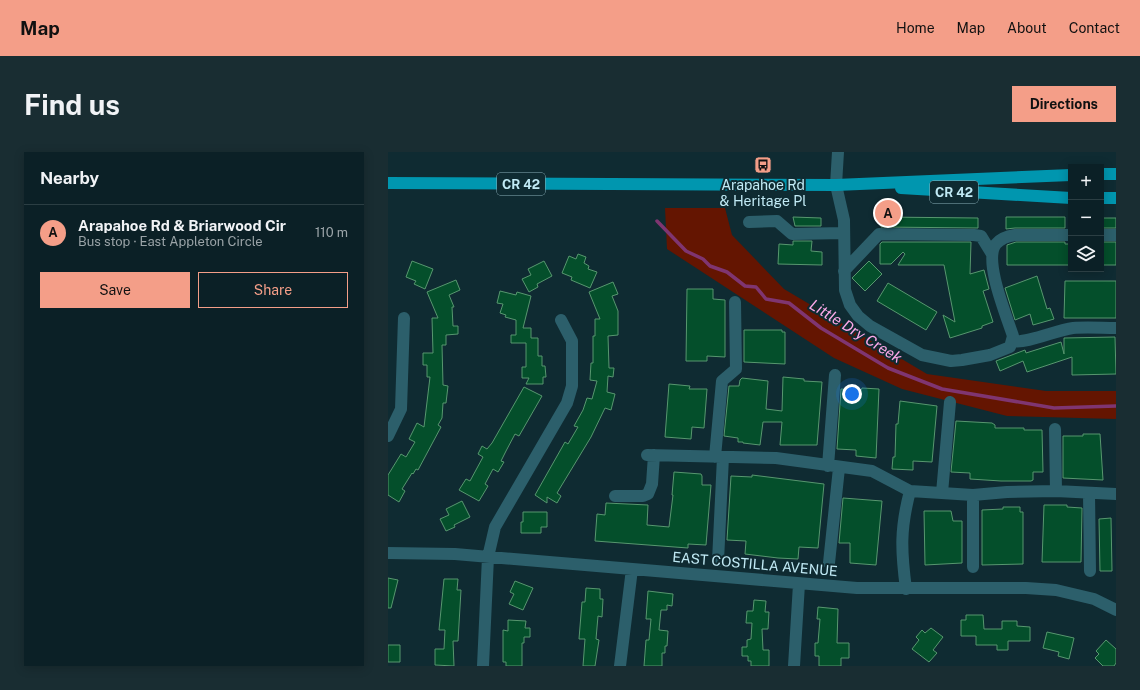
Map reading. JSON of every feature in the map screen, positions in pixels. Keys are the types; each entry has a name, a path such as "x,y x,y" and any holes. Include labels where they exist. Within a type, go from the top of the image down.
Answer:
{"main road":[{"name":"CR 42","path":"836,185 1068,174"},
{"path":"1104,174 1116,174"},
{"name":"CR 42","path":"388,183 836,185 1068,198"},
{"path":"1104,198 1116,198"}],"street":[{"path":"838,152 836,185 844,220 845,290 850,305 858,316 870,326 922,355 951,361 990,355 1010,347 1013,341 992,266 992,254 996,245 1007,236 1068,235"},
{"path":"749,222 777,220 792,234 844,233"},
{"path":"844,271 879,234 981,236 992,254"},
{"path":"1104,235 1116,234"},
{"path":"718,561 719,456 722,381 736,369 735,302"},
{"path":"388,436 401,409 404,318"},
{"path":"483,666 488,557 495,527 567,403 572,386 572,341 561,320"},
{"path":"1013,341 1021,343 1054,331 1074,328 1116,328"},
{"path":"829,563 835,375"},
{"path":"942,493 950,402"},
{"path":"1055,429 1056,491"},
{"path":"615,496 643,496 648,494 651,488 651,455 776,458 833,467 872,471 910,491 973,495 1006,492 1056,491 1116,494"},
{"path":"906,589 901,549 902,524 910,491"},
{"path":"1089,493 1090,571"},
{"path":"973,495 973,567"},
{"name":"EAST COSTILLA AVENUE","path":"388,553 423,553 488,557 799,584 906,589 1026,588 1056,590 1094,599 1116,610"},
{"path":"620,666 632,569"},
{"path":"794,666 799,584"}],"shaded area":[{"path":"665,208 725,208 732,235 784,289 927,374 1046,391 1116,391 1116,419 1007,416 902,389 834,358 667,249"}],"building":[{"path":"793,217 821,218 821,226 795,226"},
{"path":"881,217 978,218 978,228 881,227"},
{"path":"1006,217 1065,217 1065,228 1006,229"},
{"path":"1104,218 1116,218 1116,228 1104,228"},
{"path":"793,241 812,241 811,251 822,252 822,265 778,264 779,244 793,245"},
{"path":"882,242 971,242 970,274 984,270 989,289 983,291 993,322 982,326 982,328 950,338 943,315 955,322 944,265 898,265 905,254 903,252 891,264 880,264 880,244"},
{"path":"1016,242 1065,242 1065,244 1068,244 1068,265 1007,265 1007,245"},
{"path":"1104,242 1116,242 1116,265 1104,265"},
{"path":"578,254 586,257 584,263 589,266 588,269 597,272 590,288 571,280 572,277 562,273 569,256 576,259"},
{"path":"412,261 433,269 425,289 414,284 416,281 406,277"},
{"path":"544,261 552,276 537,284 538,287 529,292 522,279 531,275 528,269"},
{"path":"869,261 882,274 865,291 852,278"},
{"path":"1037,276 1047,309 1050,308 1054,319 1033,325 1030,314 1015,320 1005,288"},
{"path":"456,280 460,290 449,295 454,307 452,307 453,326 458,326 458,334 446,335 446,345 442,345 443,385 448,386 446,403 443,403 442,418 438,425 441,427 418,470 416,469 413,474 412,473 402,489 405,491 399,502 388,495 388,475 401,454 406,457 415,442 409,439 417,423 424,427 430,377 427,377 427,365 423,365 423,353 433,353 432,318 438,318 427,292"},
{"path":"1065,281 1116,281 1116,318 1064,318"},
{"path":"613,282 618,294 612,296 618,311 618,335 608,336 609,368 614,368 613,377 608,376 607,392 615,394 611,410 605,408 591,437 557,493 561,496 557,503 547,497 547,503 535,495 565,442 568,444 578,427 574,426 583,410 587,398 592,399 597,381 590,380 591,363 593,363 593,336 595,336 595,319 600,319 589,292"},
{"path":"888,283 937,312 926,330 877,301"},
{"path":"687,289 713,289 713,299 725,300 725,357 707,356 707,361 686,361"},
{"path":"500,291 516,295 517,292 531,296 523,328 531,328 531,338 538,338 538,356 542,356 542,366 545,366 546,377 543,377 543,384 526,384 529,378 522,378 522,367 526,367 526,343 511,343 511,335 516,335 516,320 505,317 506,315 500,313 503,304 497,303"},
{"path":"744,330 782,330 782,332 785,332 785,364 744,362"},
{"path":"1115,337 1116,374 1072,375 1072,357 1027,372 1023,361 1000,371 996,361 1025,350 1026,353 1061,342 1064,354 1064,338"},
{"path":"783,377 804,379 804,381 822,382 817,445 780,445 782,422 763,422 760,445 738,442 738,438 724,436 729,386 739,386 742,378 768,381 766,409 782,411"},
{"path":"669,384 690,386 689,389 707,389 704,428 692,427 691,439 665,437"},
{"path":"524,387 542,396 519,436 515,434 501,461 504,462 498,472 493,469 485,484 488,486 479,501 459,490 466,479 470,481 483,457 478,454 482,446 487,449 492,443"},
{"path":"862,388 879,389 876,458 856,456 856,450 837,449 841,389 861,390"},
{"path":"900,401 937,406 932,462 913,461 913,470 892,469 893,457 895,457 896,424 898,424"},
{"path":"956,421 992,423 995,425 995,428 1024,428 1024,430 1042,430 1043,472 1033,472 1033,480 1031,481 1001,481 970,479 970,473 951,472"},
{"path":"1083,434 1100,434 1103,480 1063,478 1063,436 1083,436"},
{"path":"674,472 701,474 702,485 711,485 706,545 688,544 688,548 595,541 597,514 605,515 606,503 648,505 647,525 669,527"},
{"path":"752,475 824,484 818,548 799,547 798,559 778,558 745,554 746,541 727,540 731,476 752,477"},
{"path":"843,498 882,501 876,565 850,563 850,543 839,543"},
{"path":"462,501 470,517 446,531 440,519 449,515 446,509"},
{"path":"1044,505 1067,505 1067,507 1082,508 1081,562 1042,562"},
{"path":"1003,507 1020,507 1020,512 1023,512 1023,564 982,565 982,510 1003,509"},
{"path":"924,511 951,511 953,521 962,521 962,563 925,565"},
{"path":"523,512 547,512 547,527 541,527 541,533 521,533"},
{"path":"1111,518 1112,571 1100,571 1099,519"},
{"path":"388,578 398,580 391,608 388,608"},
{"path":"444,579 458,579 457,590 461,590 458,641 453,641 454,666 435,665 435,649 444,649 445,630 439,630"},
{"path":"515,581 533,588 523,610 509,604 514,594 510,592"},
{"path":"586,588 600,589 600,599 603,599 602,617 598,616 596,639 599,640 595,666 583,666 585,639 579,639 582,602 585,602"},
{"path":"648,591 673,594 672,606 667,605 667,610 661,610 659,630 668,631 667,646 665,646 665,653 662,653 662,666 644,666 646,640 649,640 651,619 646,619"},
{"path":"754,600 766,601 765,612 769,612 768,629 762,629 763,650 769,650 769,666 751,666 751,661 748,661 748,656 742,656 742,647 747,647 747,640 751,639 752,623 746,623 747,611 753,611"},
{"path":"818,607 838,609 837,643 849,643 849,658 841,658 841,666 819,666 819,656 815,656 815,643 818,643 820,619 817,619"},
{"path":"966,615 983,615 984,629 1002,629 1002,621 1017,621 1017,626 1030,627 1030,641 1008,641 1008,650 997,650 997,645 976,645 976,636 961,636 961,620 966,620"},
{"path":"508,620 526,621 525,628 530,628 530,637 524,637 524,643 522,643 522,666 506,666 506,662 503,662 503,630 508,631"},
{"path":"931,628 943,637 933,650 937,653 929,662 912,649 919,640 916,637 922,630 925,633"},
{"path":"1047,632 1074,638 1069,659 1058,656 1059,652 1043,648"},
{"path":"1106,640 1116,649 1116,663 1114,666 1103,666 1095,658 1099,654 1096,651"},
{"path":"388,645 400,645 400,662 388,662"}],"waterway":[{"name":"Little Dry Creek","path":"657,221 686,251 703,259 710,266 727,272 745,286 756,287 766,299 789,303 821,328 888,368 942,389 1054,408 1116,406"}],"place":[{"name":"Arapahoe Rd & Heritage Pl","path":"763,165"},
{"name":"Arapahoe Rd & Briarwood Cir","path":"888,213"}]}
